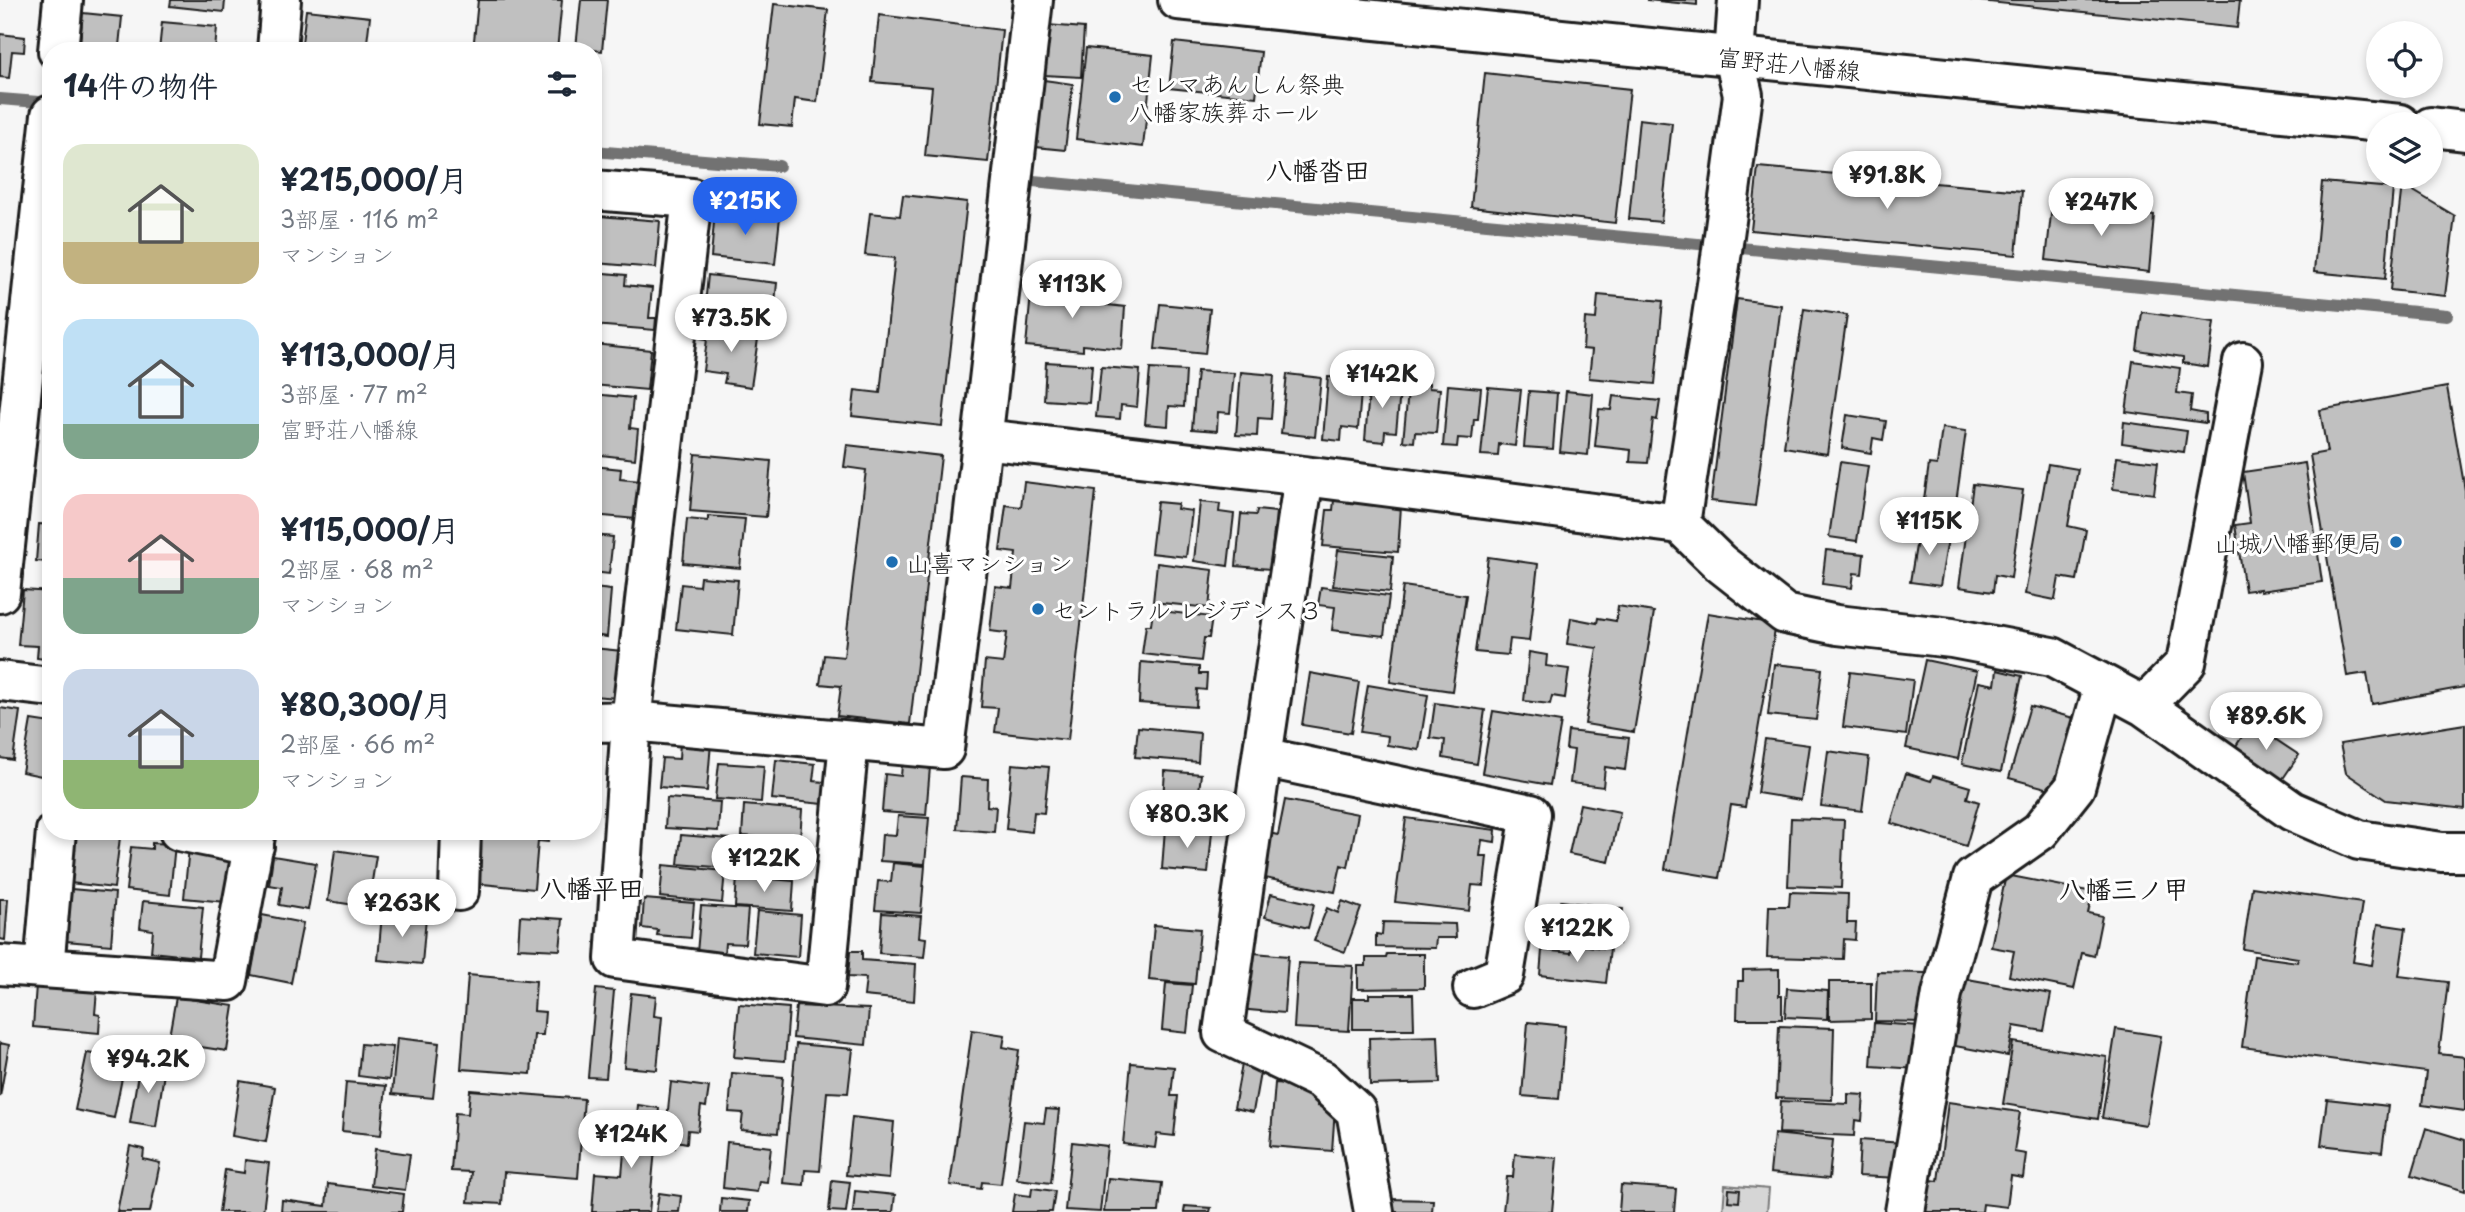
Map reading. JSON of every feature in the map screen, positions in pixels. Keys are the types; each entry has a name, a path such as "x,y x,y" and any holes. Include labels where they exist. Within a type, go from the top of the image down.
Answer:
{"street":[{"path":"59,42 63,0"},
{"path":"278,42 281,0"},
{"path":"602,722 631,721 944,749 983,439 1033,0"},
{"name":"富野荘八幡線","path":"1178,0 2366,121"},
{"path":"1679,524 1743,95 1734,58 1738,0"},
{"path":"602,191 692,198 631,721 615,959 825,987 849,741"},
{"path":"0,593 42,198"},
{"path":"2144,706 2186,663 2243,362"},
{"path":"983,439 1304,476 1679,524 1720,563 1785,614 1837,625 1952,638 2052,657 2144,706 2292,811 2359,839 2442,852 2465,852"},
{"path":"1304,476 1223,1033 1322,1080 1356,1111 1374,1212"},
{"path":"0,681 42,686"},
{"path":"1905,1212 1942,994 1973,878 2040,831 2075,787 2104,685"},
{"path":"1262,757 1531,814 1504,975 1473,988"},
{"path":"44,968 55,840"},
{"path":"0,965 228,981 255,840"},
{"path":"459,891 461,840"}],"shaded area":[{"path":"1725,1185 1769,1189 1767,1212 1723,1212"}],"building":[{"path":"171,0 225,0 224,12 170,6"},
{"path":"478,0 562,0 558,42 474,42"},
{"path":"581,0 607,0 602,51 602,42 577,42"},
{"path":"1647,0 1697,0 1697,5"},
{"path":"1970,0 2240,0 2237,28"},
{"path":"774,4 828,10 817,102 795,99 792,127 760,124"},
{"path":"306,10 370,17 367,42 302,42"},
{"path":"83,13 122,17 119,42 80,42"},
{"path":"879,15 1002,30 988,162 925,156 932,87 872,82"},
{"path":"162,22 217,27 216,42 160,42"},
{"path":"1047,25 1084,28 1081,77 1044,75"},
{"path":"0,34 25,37 24,52 12,51 9,78 0,77"},
{"path":"1174,42 1261,52 1256,97 1169,88"},
{"name":"セレマあんしん祭典 八幡家族葬ホール","path":"1086,48 1153,55 1143,147 1076,139"},
{"path":"1485,73 1630,89 1615,223 1471,207"},
{"path":"1044,80 1073,84 1065,150 1036,147"},
{"path":"1639,119 1672,123 1661,222 1629,219"},
{"path":"1758,167 2022,191 2016,255 1751,230"},
{"path":"2322,182 2366,186 2366,189 2393,189 2385,279 2314,272"},
{"path":"2401,189 2410,189 2455,216 2445,296 2390,290"},
{"path":"903,195 967,202 942,426 852,416 855,390 880,393 895,258 865,255 870,213 900,216"},
{"path":"2052,205 2154,215 2149,272 2046,260"},
{"path":"715,210 780,217 775,264 711,257"},
{"path":"602,216 660,221 656,268 602,264"},
{"path":"602,273 626,275 625,285 652,288 649,318 656,318 655,330 602,326"},
{"path":"708,275 777,283 773,323 704,315"},
{"path":"1032,283 1092,289 1091,303 1125,307 1122,349 1083,345 1083,351 1026,346"},
{"path":"1598,295 1663,301 1655,384 1589,378 1592,350 1583,349 1585,318 1596,319"},
{"path":"1737,299 1781,305 1755,506 1711,501"},
{"path":"1160,304 1210,309 1205,354 1155,349"},
{"path":"1804,309 1847,315 1827,454 1784,447"},
{"path":"2142,312 2214,322 2208,367 2183,363 2183,357 2137,350"},
{"path":"702,325 759,332 751,387 724,383 726,374 703,371 707,339 700,338"},
{"path":"602,345 651,350 647,390 602,386"},
{"path":"2133,361 2180,368 2177,393 2192,395 2190,411 2206,414 2206,423 2126,412"},
{"path":"1046,362 1092,365 1089,403 1044,400"},
{"path":"1101,367 1140,370 1137,407 1121,405 1120,419 1096,417"},
{"path":"1150,369 1186,371 1184,407 1169,406 1168,426 1145,424"},
{"path":"1197,371 1234,373 1230,413 1218,412 1217,431 1192,429"},
{"path":"1241,372 1274,375 1271,419 1258,418 1257,436 1236,435"},
{"path":"1287,374 1321,378 1315,437 1281,433"},
{"path":"1328,377 1362,380 1358,429 1342,427 1341,441 1323,439"},
{"path":"1370,380 1394,381 1393,392 1400,392 1396,432 1385,431 1384,442 1365,440"},
{"path":"1409,382 1429,384 1429,388 1440,389 1436,433 1415,432 1414,442 1403,441"},
{"path":"1448,385 1481,388 1478,419 1474,419 1472,439 1458,438 1457,447 1443,446"},
{"path":"1488,387 1521,390 1515,446 1499,444 1498,456 1481,455"},
{"path":"2447,387 2465,490 2465,687 2372,704 2367,673 2347,676 2310,455 2327,452 2320,410"},
{"path":"1529,391 1557,393 1553,449 1524,447"},
{"path":"1566,391 1593,394 1588,455 1560,452"},
{"path":"602,395 633,398 630,428 638,429 635,459 602,455"},
{"path":"1613,396 1660,401 1657,420 1653,419 1648,463 1630,462 1631,450 1595,446 1599,409 1611,410"},
{"path":"1847,415 1886,421 1883,440 1873,438 1871,453 1842,448"},
{"path":"2124,422 2187,431 2184,452 2122,443"},
{"path":"1942,428 1966,431 1955,510 1923,506 1929,464 1937,465"},
{"name":"山喜マンション","path":"847,445 941,456 910,724 837,716 841,686 820,684 824,655 844,657 866,470 844,467"},
{"path":"695,454 771,461 766,517 690,511"},
{"path":"2117,457 2158,462 2154,494 2113,489"},
{"path":"1840,462 1868,466 1857,541 1829,537"},
{"path":"2305,463 2322,582 2245,591 2235,525 2250,523 2243,472"},
{"path":"2048,464 2078,469 2068,526 2086,530 2077,580 2059,577 2055,600 2025,594"},
{"path":"602,467 621,469 620,479 640,481 636,519 602,516"},
{"name":"セントラル レジデンス３","path":"1024,482 1096,491 1068,740 995,732 998,708 981,707 985,661 1003,663 1007,633 990,631 995,586 1012,588 1016,553 1000,551 1006,505 1021,507"},
{"path":"1973,484 2023,490 2011,578 1995,575 1993,592 1959,587"},
{"path":"1334,500 1401,506 1398,552 1323,546 1327,510 1333,510"},
{"path":"1157,502 1178,504 1177,509 1192,511 1186,557 1151,553"},
{"path":"1200,502 1220,504 1219,512 1234,514 1228,566 1194,561"},
{"path":"1257,510 1276,512 1270,569 1236,566 1241,514 1256,515"},
{"path":"708,516 745,519 740,568 683,563 687,519 708,521"},
{"path":"39,524 42,524 42,561 36,561"},
{"path":"1919,528 1949,533 1940,586 1910,582"},
{"path":"602,536 613,537 609,574 602,573"},
{"path":"1338,550 1393,556 1390,592 1333,586"},
{"path":"1826,550 1864,554 1862,574 1854,573 1852,588 1822,584"},
{"path":"1488,557 1538,564 1529,641 1510,639 1508,655 1475,652"},
{"path":"1157,563 1213,570 1209,608 1153,602"},
{"path":"700,577 738,580 733,635 676,629 681,584 699,586"},
{"path":"1403,586 1466,595 1452,691 1390,682"},
{"path":"1321,587 1389,596 1384,636 1332,630 1335,607 1318,605"},
{"path":"602,589 611,590 607,637 602,636"},
{"path":"23,590 42,591 42,659 37,658 38,646 18,645"},
{"path":"1618,606 1654,612 1634,732 1585,724 1597,648 1567,644 1571,618 1597,623 1598,618 1616,621"},
{"path":"1153,610 1212,617 1209,638 1204,638 1201,661 1142,654 1146,625 1151,625"},
{"path":"1708,613 1776,624 1745,807 1731,805 1719,878 1665,869"},
{"path":"602,649 622,651 618,698 602,697"},
{"path":"1529,652 1547,655 1546,666 1569,669 1565,698 1552,696 1550,704 1524,701"},
{"path":"1925,660 1977,671 1958,759 1906,748"},
{"path":"1141,662 1199,667 1199,674 1207,674 1206,690 1197,689 1196,707 1139,703"},
{"path":"1774,664 1822,669 1816,720 1768,715"},
{"path":"1997,670 2022,676 2001,772 1962,764 1979,682 1995,685"},
{"path":"1850,672 1913,680 1906,735 1843,727"},
{"path":"1310,673 1359,682 1351,733 1302,725"},
{"path":"1368,685 1428,695 1419,750 1387,745 1388,736 1360,732"},
{"path":"1435,703 1485,710 1477,764 1443,758 1445,740 1430,738"},
{"path":"2030,706 2077,719 2057,791 2009,778"},
{"path":"0,708 20,711 13,760 0,758"},
{"path":"1493,711 1561,722 1550,785 1482,773"},
{"path":"31,720 42,722 42,776 22,772"},
{"path":"2251,723 2299,755 2282,780 2234,749"},
{"path":"2465,724 2465,809 2386,800 2346,773 2340,744"},
{"path":"1138,727 1200,733 1198,762 1135,757"},
{"path":"1568,731 1629,738 1625,770 1605,767 1603,787 1570,783 1574,750 1566,749"},
{"path":"1765,739 1809,745 1801,800 1757,793"},
{"path":"680,741 711,743 707,791 659,787 662,758 679,759"},
{"path":"1828,751 1869,757 1862,811 1821,806"},
{"path":"776,760 815,764 813,781 825,782 823,804 772,799"},
{"path":"719,763 764,766 761,802 715,799"},
{"path":"1012,764 1049,767 1044,813 1034,812 1032,832 1006,829"},
{"path":"902,765 930,767 926,815 882,812 885,774 901,776"},
{"path":"1165,771 1201,774 1198,800 1217,802 1216,818 1162,813"},
{"path":"1906,773 1931,781 1933,776 1970,787 1967,798 1979,802 1966,846 1891,823"},
{"path":"961,777 988,779 987,806 996,807 994,832 957,829"},
{"path":"667,798 720,802 718,831 665,828"},
{"path":"1285,800 1358,814 1348,867 1341,865 1335,892 1255,876 1264,832 1278,835"},
{"path":"1580,804 1620,812 1609,862 1569,854"},
{"path":"744,805 802,810 800,840 742,836"},
{"path":"898,816 929,818 925,864 880,861 882,834 896,835"},
{"path":"1406,818 1496,830 1495,842 1482,840 1480,856 1487,856 1484,886 1472,885 1469,911 1395,902"},
{"path":"1791,818 1844,820 1841,888 1788,886"},
{"path":"1165,828 1212,832 1208,873 1162,869"},
{"path":"681,835 730,839 728,868 678,864"},
{"path":"72,840 120,840 114,888 70,883"},
{"path":"476,840 548,840 538,841 534,889 473,883"},
{"path":"741,841 794,845 791,877 738,873"},
{"path":"152,843 175,844 170,895 126,890 131,847 152,849"},
{"path":"189,847 231,852 226,902 184,898"},
{"path":"335,850 376,856 368,907 328,901"},
{"path":"273,856 316,863 308,910 279,905 282,887 269,885"},
{"path":"893,863 925,866 921,913 875,910 878,881 891,882"},
{"path":"663,865 725,871 722,903 660,897"},
{"path":"2006,875 2093,892 2088,913 2102,916 2094,956 2082,953 2074,989 2009,976 2014,951 1991,947"},
{"path":"737,876 794,881 792,911 735,907"},
{"path":"2252,887 2362,903 2353,962 2372,965 2378,924 2406,928 2399,976 2448,982 2439,1054 2465,1057 2465,1111 2422,1105 2426,1072 2242,1047 2254,956 2297,962 2298,958 2243,949"},
{"path":"71,889 115,893 111,945 66,941"},
{"path":"1790,892 1848,894 1847,923 1856,923 1855,940 1844,939 1843,959 1767,957 1769,906 1789,906"},
{"path":"1271,894 1314,904 1308,928 1265,917"},
{"path":"0,899 8,899 5,940 0,939"},
{"path":"644,899 694,903 691,938 657,935 658,930 642,928"},
{"path":"143,901 203,907 198,957 151,952 153,930 140,928"},
{"path":"1342,901 1361,908 1345,952 1314,941 1327,908 1338,913"},
{"path":"1561,901 1623,909 1619,944 1556,936"},
{"path":"701,906 748,909 745,944 725,943 724,955 697,953"},
{"path":"757,911 801,915 798,957 753,953"},
{"path":"382,913 426,917 422,964 378,960"},
{"path":"882,913 921,916 919,937 926,938 924,957 879,953"},
{"path":"262,915 303,923 291,983 251,975"},
{"path":"520,916 563,919 560,950 518,948"},
{"path":"1383,922 1455,924 1456,938 1436,938 1435,948 1376,947 1376,934 1382,935"},
{"path":"1154,925 1200,929 1195,984 1149,980"},
{"path":"1573,944 1610,949 1606,983 1540,975 1542,950 1571,953"},
{"path":"850,951 862,951 862,960 916,964 914,1001 864,996 866,978 848,977"},
{"path":"1243,952 1288,956 1284,1013 1238,1009"},
{"path":"1387,954 1424,954 1424,988 1358,989 1358,966 1366,966 1366,958 1386,958"},
{"path":"1298,963 1353,966 1349,1031 1294,1028"},
{"path":"1779,969 1782,1019 1737,1019 1738,981 1743,981 1743,970"},
{"path":"1877,972 1926,973 1925,1022 1875,1021"},
{"path":"468,975 536,981 534,1011 545,1012 543,1035 534,1035 531,1074 461,1069"},
{"path":"1962,978 2051,994 2044,1031 2014,1026 2008,1056 1950,1045"},
{"path":"1829,982 1871,982 1871,1019 1829,1020"},
{"path":"1166,983 1192,985 1187,1033 1162,1030"},
{"path":"36,985 97,990 95,1014 100,1015 99,1033 33,1027"},
{"path":"1787,988 1828,991 1827,1019 1785,1017"},
{"path":"596,989 614,991 606,1078 588,1077"},
{"path":"631,993 656,996 654,1016 662,1017 657,1070 624,1067"},
{"path":"1369,994 1413,994 1414,1029 1353,1029 1353,998 1369,998"},
{"path":"176,997 234,1006 227,1051 168,1042"},
{"path":"739,1004 789,1008 785,1061 734,1057"},
{"path":"796,1006 869,1009 866,1045 793,1038"},
{"path":"1528,1022 1565,1026 1559,1099 1522,1096"},
{"path":"1874,1023 1921,1026 1918,1069 1871,1066"},
{"path":"1779,1026 1834,1028 1832,1100 1776,1098"},
{"path":"2116,1029 2161,1036 2146,1125 2102,1118"},
{"path":"972,1030 1005,1035 1003,1047 1019,1050 1001,1184 982,1182 981,1189 950,1185"},
{"path":"1438,1036 1440,1083 1370,1085 1369,1038"},
{"path":"397,1038 439,1043 433,1098 392,1094"},
{"path":"2013,1042 2107,1057 2098,1119 2003,1104"},
{"path":"0,1043 9,1045 0,1097"},
{"path":"361,1044 393,1047 389,1080 358,1076"},
{"path":"796,1044 853,1049 848,1093 827,1092 820,1171 805,1170 804,1185 783,1183"},
{"path":"107,1049 127,1053 114,1118 75,1110 87,1053 106,1056"},
{"path":"1244,1053 1263,1056 1253,1112 1234,1108"},
{"path":"140,1062 165,1066 156,1127 130,1123"},
{"path":"1131,1063 1174,1067 1171,1096 1178,1096 1174,1136 1157,1134 1155,1148 1123,1144"},
{"path":"732,1073 783,1077 778,1133 741,1130 743,1113 729,1112"},
{"path":"240,1081 275,1087 266,1142 232,1136"},
{"path":"346,1082 386,1086 381,1135 342,1131"},
{"path":"671,1082 709,1087 706,1107 701,1106 698,1131 688,1130 687,1143 676,1141 675,1148 664,1147"},
{"path":"1275,1083 1318,1087 1317,1106 1335,1108 1332,1151 1270,1146"},
{"path":"470,1090 584,1099 578,1178 504,1172 502,1204 468,1202 471,1172 451,1171 455,1113 468,1114"},
{"path":"1848,1094 1864,1095 1862,1121 1855,1120 1854,1136 1779,1133 1781,1101 1848,1104"},
{"path":"2327,1099 2388,1106 2382,1152 2321,1145"},
{"path":"1948,1102 2020,1112 2014,1152 2026,1154 2023,1178 2011,1176 2007,1207 1983,1204 1982,1212 1920,1212 1924,1179 1938,1181"},
{"path":"638,1105 659,1108 649,1212 592,1212 595,1173 622,1175 626,1131 636,1133"},
{"path":"1046,1109 1059,1110 1051,1183 1017,1179 1024,1121 1044,1123"},
{"path":"852,1117 894,1122 889,1179 846,1175"},
{"path":"2426,1128 2465,1140 2465,1191 2412,1175"},
{"path":"1774,1134 1833,1140 1829,1179 1770,1173"},
{"path":"1860,1140 1903,1143 1900,1178 1858,1176"},
{"path":"727,1142 771,1147 767,1182 759,1181 757,1192 723,1188"},
{"path":"1072,1142 1107,1146 1100,1212 1065,1210"},
{"path":"130,1146 144,1149 143,1159 160,1163 150,1212 117,1212"},
{"path":"375,1149 410,1154 405,1190 371,1186"},
{"path":"1515,1154 1557,1158 1552,1212 1503,1211 1507,1177 1513,1177"},
{"path":"245,1160 269,1163 263,1212 219,1212 225,1170 244,1173"},
{"path":"1108,1178 1162,1183 1159,1212 1104,1212"},
{"path":"832,1180 850,1182 846,1212 829,1211"},
{"path":"328,1184 404,1194 402,1212 281,1212 282,1200 326,1206"},
{"path":"1621,1185 1676,1189 1674,1212 1619,1212"},
{"path":"1032,1188 1055,1191 1052,1212 1012,1212 1015,1194 1031,1196"},
{"path":"1729,1189 1740,1190 1739,1202 1728,1201"},
{"path":"855,1191 895,1195 893,1212 853,1212"},
{"path":"659,1193 681,1196 679,1212 656,1212"},
{"path":"721,1198 749,1201 748,1212 720,1212"},
{"path":"1387,1199 1433,1200 1432,1212 1387,1212"},
{"path":"1185,1206 1211,1208 1210,1212 1184,1212"}],"waterway":[{"path":"0,99 42,102"},
{"path":"602,152 779,166"},
{"path":"1033,181 2447,315"}],"place":[{"name":"セレマあんしん祭典 八幡家族葬ホール","path":"1115,97"},
{"name":"山城八幡郵便局","path":"2396,542"},
{"name":"山喜マンション","path":"892,562"},
{"name":"セントラル レジデンス３","path":"1038,609"}],"district":[{"name":"八幡沓田","path":"1318,169"},
{"name":"八幡平田","path":"592,887"},
{"name":"八幡三ノ甲","path":"2124,888"}]}
